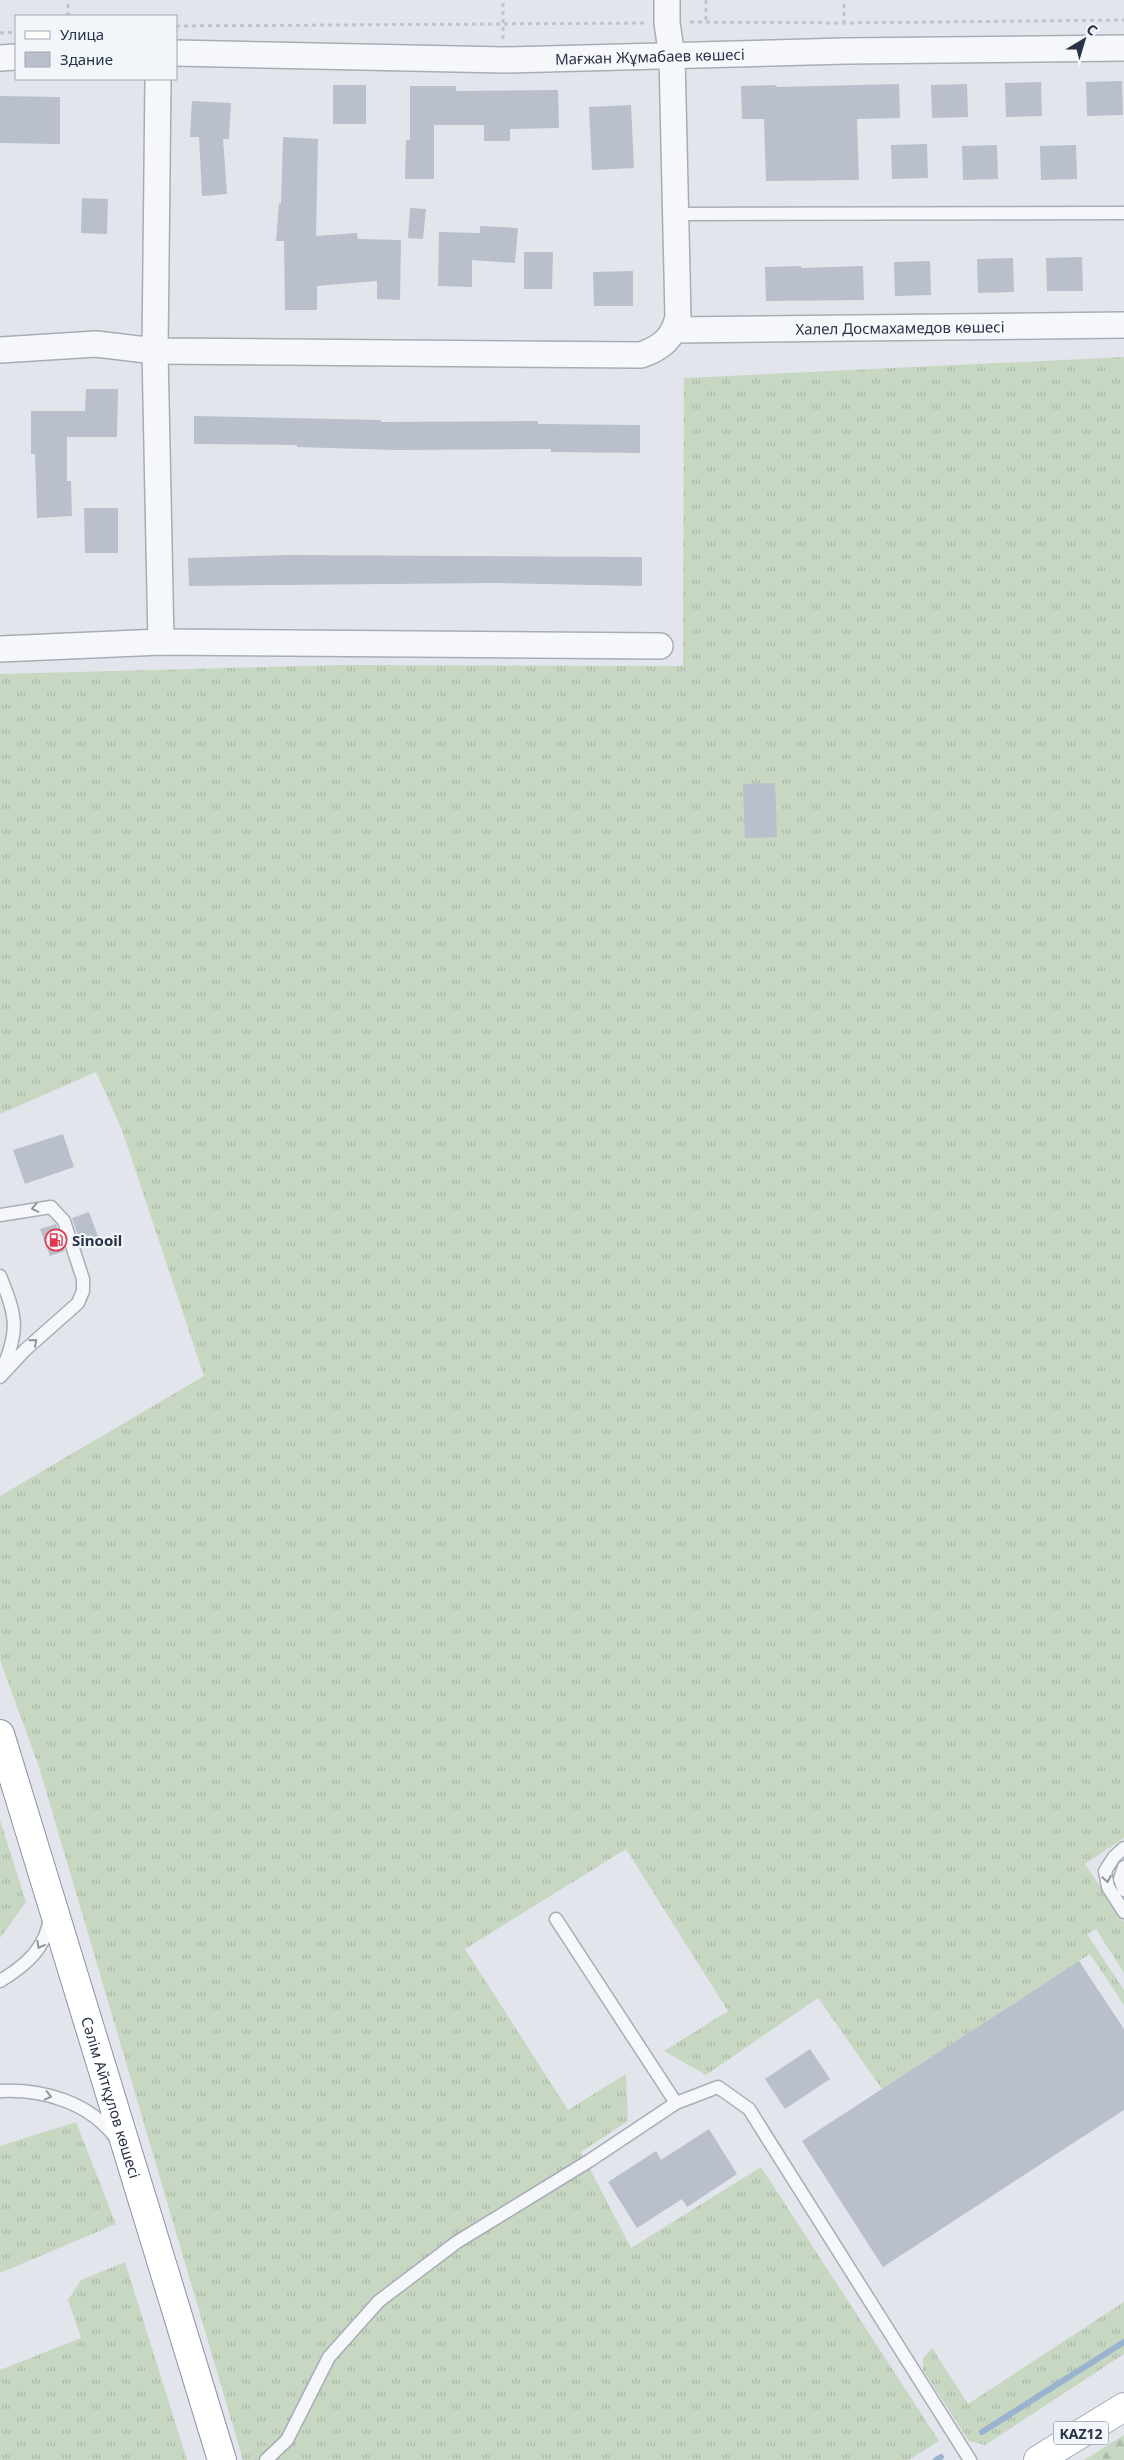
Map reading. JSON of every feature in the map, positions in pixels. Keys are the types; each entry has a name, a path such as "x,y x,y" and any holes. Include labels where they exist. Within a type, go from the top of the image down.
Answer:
{"main road":[{"name":"Сәлім Айтқұлов көшесі","path":"0,1734 222,2460"},
{"name":"KAZ12","path":"1038,2460 1124,2407"}],"street":[{"path":"0,350 96,344 155,351 641,355 658,349 675,330 678,317 672,57 667,23 667,0"},
{"name":"Мағжан Жұмабаев көшесі","path":"178,53 504,60 846,51 1124,48"},
{"path":"0,58 15,57"},
{"path":"158,80 155,351 161,642"},
{"name":"Халел Досмахамедов көшесі","path":"675,330 1124,325"},
{"path":"0,649 161,642 660,646"}],"lane":[{"path":"676,214 1124,213"},
{"path":"0,1215 51,1207 64,1221 83,1279 83,1291 78,1302 25,1350 0,1376"},
{"path":"0,1276 14,1309 14,1336 0,1376"},
{"path":"1124,1848 1114,1857 1105,1871 1108,1887 1124,1912"},
{"path":"1124,1867 1120,1880 1124,1890"},
{"path":"0,1981 22,1967 35,1954 44,1937 50,1919 50,1899"},
{"path":"556,1919 676,2103"},
{"path":"266,2460 287,2440 329,2357 379,2301 456,2242 589,2161 676,2103 718,2087 749,2109 970,2460"},
{"path":"0,2091 38,2094 67,2101 81,2107 108,2127 119,2142 134,2171"}],"path":[{"path":"68,0 68,15"},
{"path":"503,0 504,60"},
{"path":"706,0 706,21"},
{"path":"844,0 846,51"},
{"path":"0,33 15,32"}],"green space":[{"path":"1124,357 1124,1838 1085,1864 1124,1922 1124,1973 1096,1929 1087,1934 1124,1990 1124,2005 1090,1954 882,2089 818,1998 706,2075 664,2051 728,2011 626,1849 465,1949 568,2110 626,2074 628,2121 581,2152 631,2248 761,2167 939,2441 909,2460 243,2460 39,1767 0,1660 0,1496 204,1376 122,1130 96,1072 0,1114 0,674 342,665 683,666 684,378"},
{"path":"0,1820 26,1902 0,1938"},
{"path":"76,2122 116,2224 0,2273 0,2146"},
{"path":"125,2262 187,2460 0,2460 0,2370 81,2338 68,2300 81,2280"},
{"path":"1124,2302 1124,2354 985,2445 969,2441 923,2370 923,2358 932,2348 968,2404"},
{"path":"1124,2435 1124,2460 1084,2460"}],"building":[{"path":"1122,81 1123,115 1087,116 1086,82"},
{"path":"1041,82 1042,116 1006,117 1005,83"},
{"path":"899,84 900,118 857,119 859,180 766,181 764,119 742,119 741,86"},
{"path":"967,84 968,117 932,118 931,85"},
{"path":"333,85 366,85 366,124 333,124"},
{"path":"410,86 456,86 456,91 558,90 559,128 510,129 510,141 484,141 484,125 434,125 434,179 405,179 406,140 410,140"},
{"path":"0,96 60,97 60,144 0,143"},
{"path":"192,101 231,103 229,139 223,139 227,194 202,196 199,137 190,137"},
{"path":"631,105 634,168 592,170 589,107"},
{"path":"283,137 318,139 316,236 357,233 358,239 401,240 400,300 377,299 377,281 317,286 317,310 285,310 284,241 276,241 279,203 281,203"},
{"path":"927,144 928,178 892,179 891,145"},
{"path":"997,145 998,179 963,180 962,146"},
{"path":"1076,145 1077,179 1041,180 1040,146"},
{"path":"82,198 108,199 107,234 81,233"},
{"path":"410,208 426,209 423,239 408,238"},
{"path":"480,226 518,228 515,263 472,260 472,287 438,286 439,232 480,233"},
{"path":"524,252 553,252 552,289 524,289"},
{"path":"1082,257 1083,291 1047,291 1046,258"},
{"path":"1013,258 1014,292 978,293 977,259"},
{"path":"930,261 931,295 895,296 894,262"},
{"path":"801,266 801,268 863,266 864,300 766,301 765,267"},
{"path":"633,271 633,306 594,306 593,272"},
{"path":"86,389 118,389 117,437 67,437 67,481 71,481 72,516 37,518 35,454 31,454 31,411 85,411"},
{"path":"194,416 381,420 381,422 538,421 538,424 640,425 640,453 551,452 551,449 396,450 297,447 297,445 194,444"},
{"path":"84,508 118,508 118,553 85,553"},
{"path":"289,555 642,557 642,586 493,583 189,586 188,558"},
{"path":"775,783 777,837 745,838 743,784"},
{"path":"63,1134 74,1167 25,1184 13,1150"},
{"path":"89,1212 99,1239 81,1245 72,1218"},
{"path":"56,1224 65,1251 50,1256 40,1229"},
{"path":"1079,1961 1124,2029 1124,2110 883,2267 802,2141"},
{"path":"810,2049 830,2079 785,2109 765,2079"},
{"path":"709,2129 737,2174 687,2207 682,2199 637,2228 608,2182 656,2151 661,2160"}],"waterway":[{"path":"982,2432 1124,2342"},
{"path":"936,2460 941,2457"}],"place":[{"name":"Sinooil","path":"56,1240"}]}
